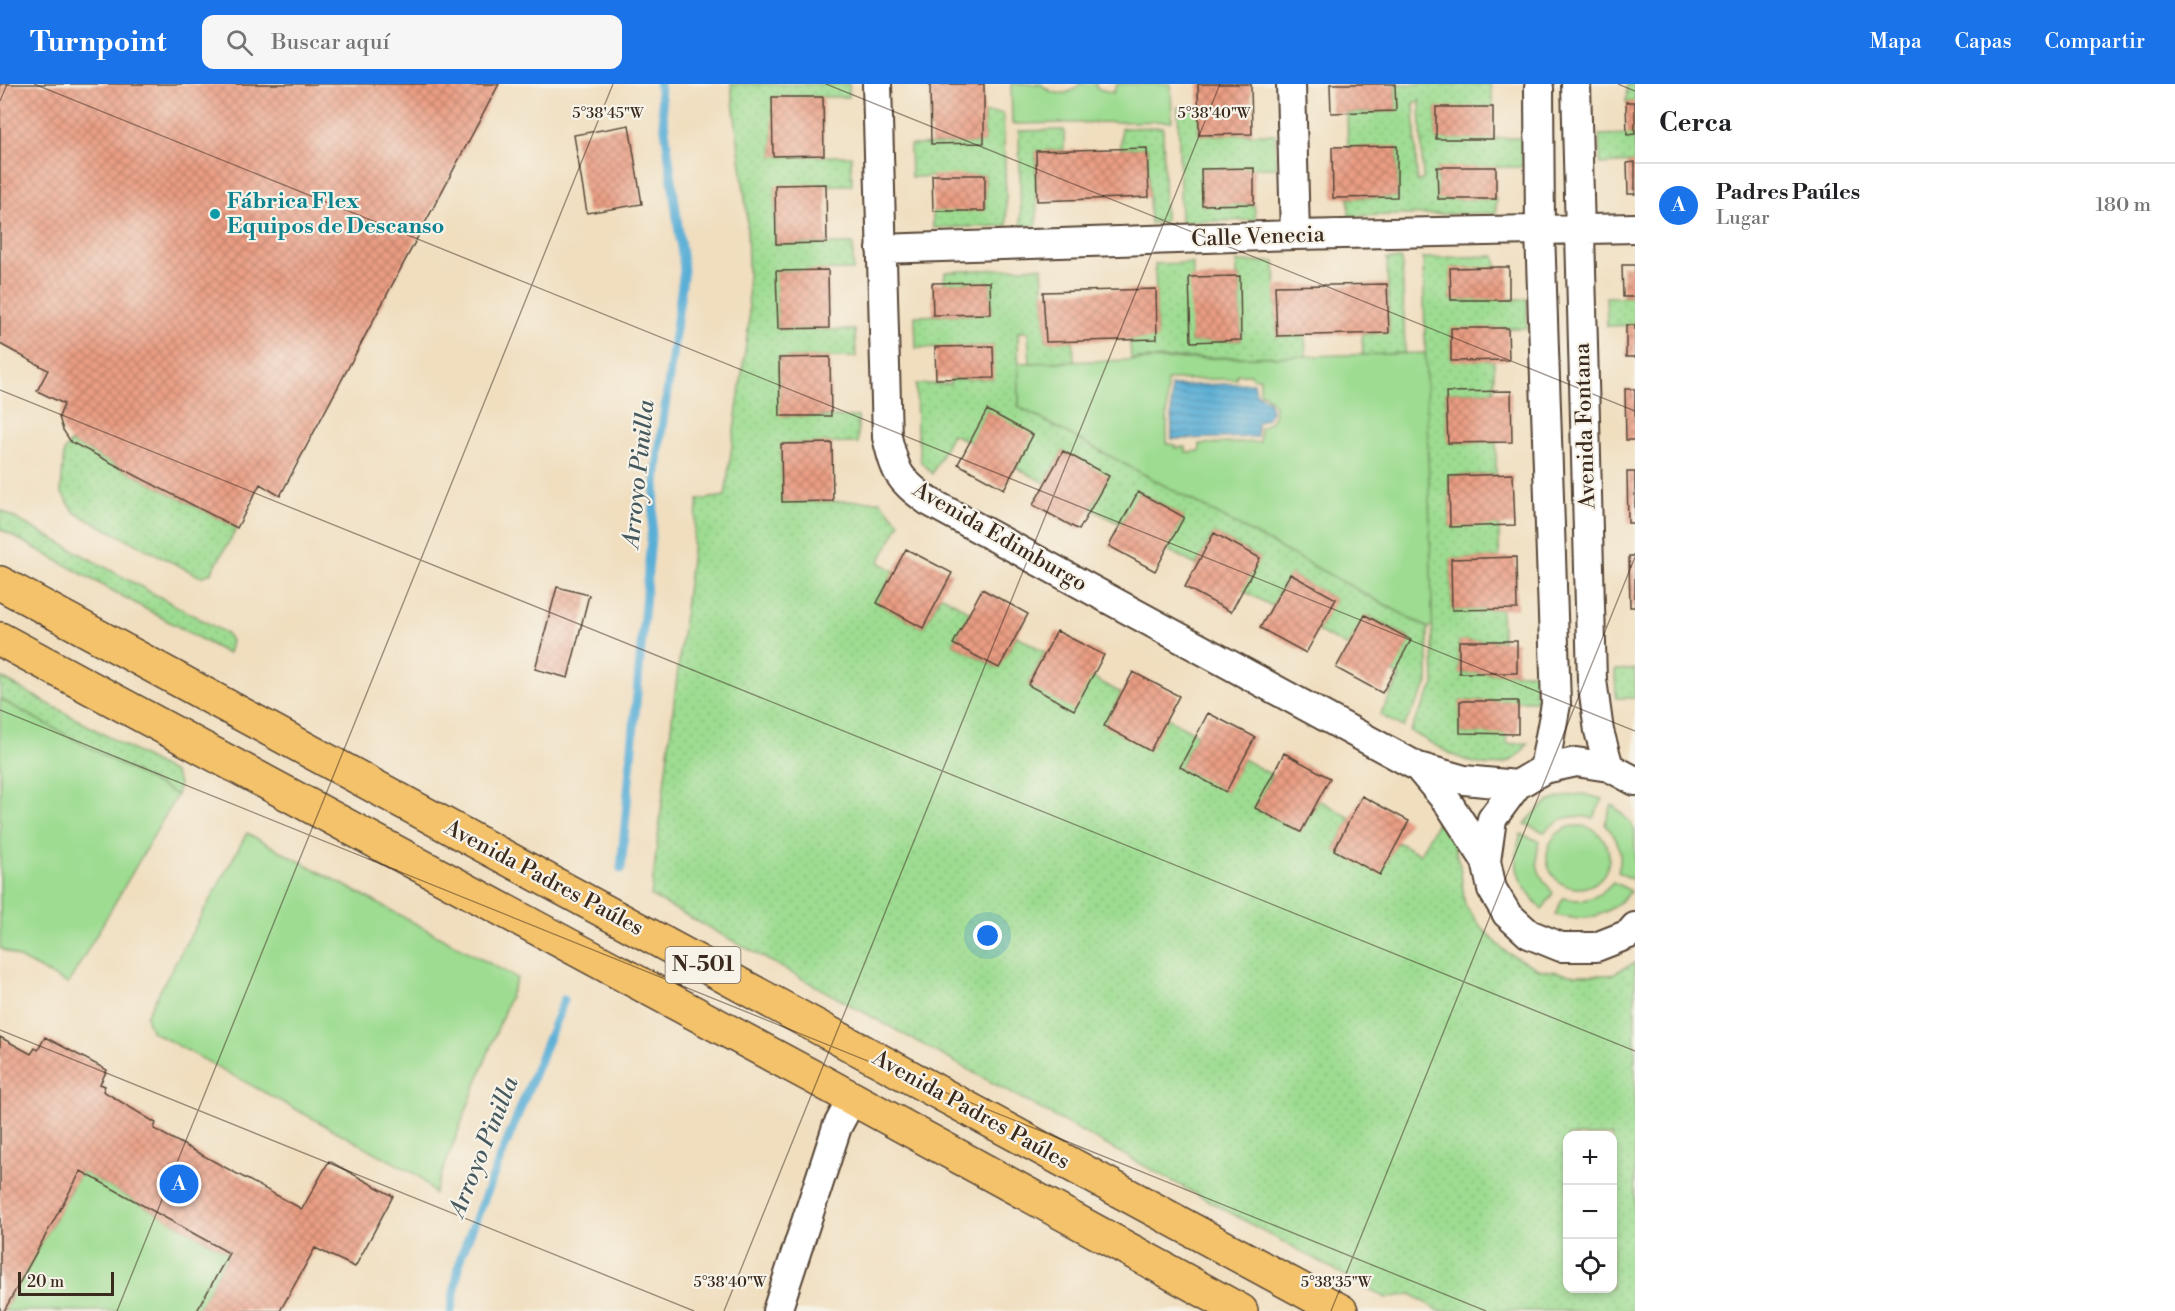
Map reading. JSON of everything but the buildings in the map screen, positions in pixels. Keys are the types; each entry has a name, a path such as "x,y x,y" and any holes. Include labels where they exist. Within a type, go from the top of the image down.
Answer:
{"highway":[{"name":"Avenida Padres Paúles","path":"0,583 1341,1311"},
{"name":"Avenida Padres Paúles","path":"0,639 1242,1311"}],"street":[{"name":"Avenida Edimburgo","path":"877,84 887,437 896,470 909,487 928,501 1418,767 1464,780 1517,785"},
{"path":"1291,84 1295,236"},
{"path":"1537,86 1557,88 1569,84"},
{"name":"Avenida Fontana","path":"1576,84 1592,680 1599,731 1609,767"},
{"name":"Avenida Fontana","path":"1537,86 1556,704 1544,769"},
{"name":"Calle Venecia","path":"881,249 1635,228"},
{"path":"1633,932 1596,946 1561,947 1529,934 1507,914 1492,889 1486,861 1492,819 1517,785 1544,769 1576,762 1609,767 1635,781"},
{"name":"Avenida Edimburgo","path":"1418,767 1449,804 1486,861"},
{"path":"777,1311 837,1128 852,1098"}],"green space":[{"path":"731,84 849,84 849,97 773,97 773,156 851,156 852,185 775,186 776,244 853,244 853,270 776,271 778,329 855,330 856,357 779,358 781,416 858,417 858,443 781,444 782,502 880,501 900,523 879,562 894,571 877,603 923,628 941,595 970,612 953,644 998,668 1017,636 1045,652 1028,685 1092,677 1121,693 1104,726 1167,718 1197,734 1180,767 1226,791 1243,759 1272,775 1255,808 1301,832 1319,800 1351,818 1334,850 1380,874 1397,842 1420,854 1437,822 1451,836 1460,866 1465,905 1482,928 1506,952 1538,969 1576,975 1610,975 1635,963 1635,1311 1439,1311 1411,1294 1386,1298 651,896 698,500 725,496 749,322 747,215"},
{"path":"1011,84 1041,84 1055,93 1066,93 1080,84 1096,84 1096,88 1113,93 1117,84 1171,84 1172,121 1012,124"},
{"path":"1395,84 1488,84 1491,86 1493,107 1436,108 1436,139 1522,138 1522,167 1437,168 1438,199 1496,199 1496,213 1349,216 1349,198 1397,197 1397,147 1348,147 1347,113 1396,111","holes":["1420,101 1423,180 1417,181 1414,103"]},
{"path":"1627,84 1635,84 1635,102 1626,102"},
{"path":"1178,107 1199,107 1199,135 1275,134 1276,168 1201,169 1202,205 1254,204 1256,220 1181,222"},
{"path":"984,113 1003,113 1007,226 933,228 933,211 985,210 985,175 911,177 910,145 984,143"},
{"path":"1163,127 1165,222 1150,223 1147,148 1121,149 1121,128"},
{"path":"1064,130 1064,150 1036,151 1037,225 1021,226 1019,131"},
{"path":"1635,134 1635,162 1600,164 1599,135"},
{"path":"1495,256 1497,268 1451,268 1451,300 1527,299 1527,328 1451,329 1451,360 1494,360 1494,391 1446,392 1448,443 1496,442 1496,474 1449,476 1450,526 1499,525 1499,558 1451,559 1452,610 1501,609 1502,641 1459,641 1459,673 1535,673 1536,701 1460,701 1460,733 1506,733 1507,744 1528,743 1516,757 1502,764 1487,765 1455,756 1410,731 1434,685 1423,258"},
{"path":"1387,259 1402,259 1405,353 1363,355 1362,334 1389,333"},
{"path":"1236,262 1275,262 1277,336 1305,335 1306,356 1131,359 1130,339 1157,338 1155,264 1193,263 1191,342 1241,340 1240,276 1237,276"},
{"path":"1042,267 1046,341 1073,341 1074,361 1030,363 1028,332 1018,332 1019,407 1428,628 1428,683 1403,727 1380,715 1400,677 1393,672 1411,639 1366,615 1348,647 1318,631 1335,599 1290,574 1272,606 1242,590 1260,558 1214,533 1196,565 1166,549 1184,517 1139,492 1121,524 1091,509 1108,477 1063,451 1045,483 1015,467 987,410 970,442 952,434 932,474 921,462 917,430 916,384 950,384 950,379 993,378 993,346 916,348 915,316 991,314 990,282 944,283 945,272"},
{"path":"1606,297 1635,297 1635,325 1607,326"},
{"path":"1426,353 1434,625 1428,628 1019,407 1018,363","holes":["1237,374 1251,374 1252,378 1260,378 1260,392 1271,400 1275,410 1267,425 1260,428 1260,442 1200,444 1200,451 1186,452 1186,447 1175,448 1175,445 1167,444 1167,380 1236,379"]},
{"path":"71,442 237,528 211,573 201,577 75,513 61,492 64,451"},
{"path":"0,510 226,633 231,641 228,654 0,529"},
{"path":"1635,669 1635,698 1616,698 1615,670"},
{"path":"0,677 174,773 179,783 177,795 0,699"},
{"path":"0,699 177,795 68,984 0,948"},
{"path":"1583,794 1603,799 1593,818 1579,816 1567,818 1555,823 1544,832 1525,824 1543,805 1565,796"},
{"path":"1612,804 1630,822 1635,831 1635,881 1618,872 1619,846 1605,824"},
{"path":"1572,826 1584,826 1596,831 1604,839 1609,857 1604,875 1596,883 1584,888 1572,888 1560,883 1552,875 1547,863 1547,851 1552,839 1560,831"},
{"path":"247,833 517,978 434,1194 419,1176 151,1031 146,1016"},
{"path":"1521,834 1539,841 1538,869 1553,893 1542,910 1527,892 1519,875 1516,857"},
{"path":"1613,882 1631,891 1614,907 1588,918 1555,915 1563,898 1585,900 1596,896"},
{"path":"81,1171 229,1253 197,1311 4,1311"}],"water":[{"path":"1254,383 1256,393 1269,401 1271,411 1267,418 1257,423 1257,437 1172,439 1171,386"}],"waterway":[{"name":"Arroyo Pinilla","path":"621,869 659,450 684,270 659,84"},
{"name":"Arroyo Pinilla","path":"451,1311 461,1256 564,1000"}],"place":[{"name":"Fábrica Flex Equipos de Descanso","path":"215,214"},
{"name":"Padres Paúles","path":"179,1184"}]}
